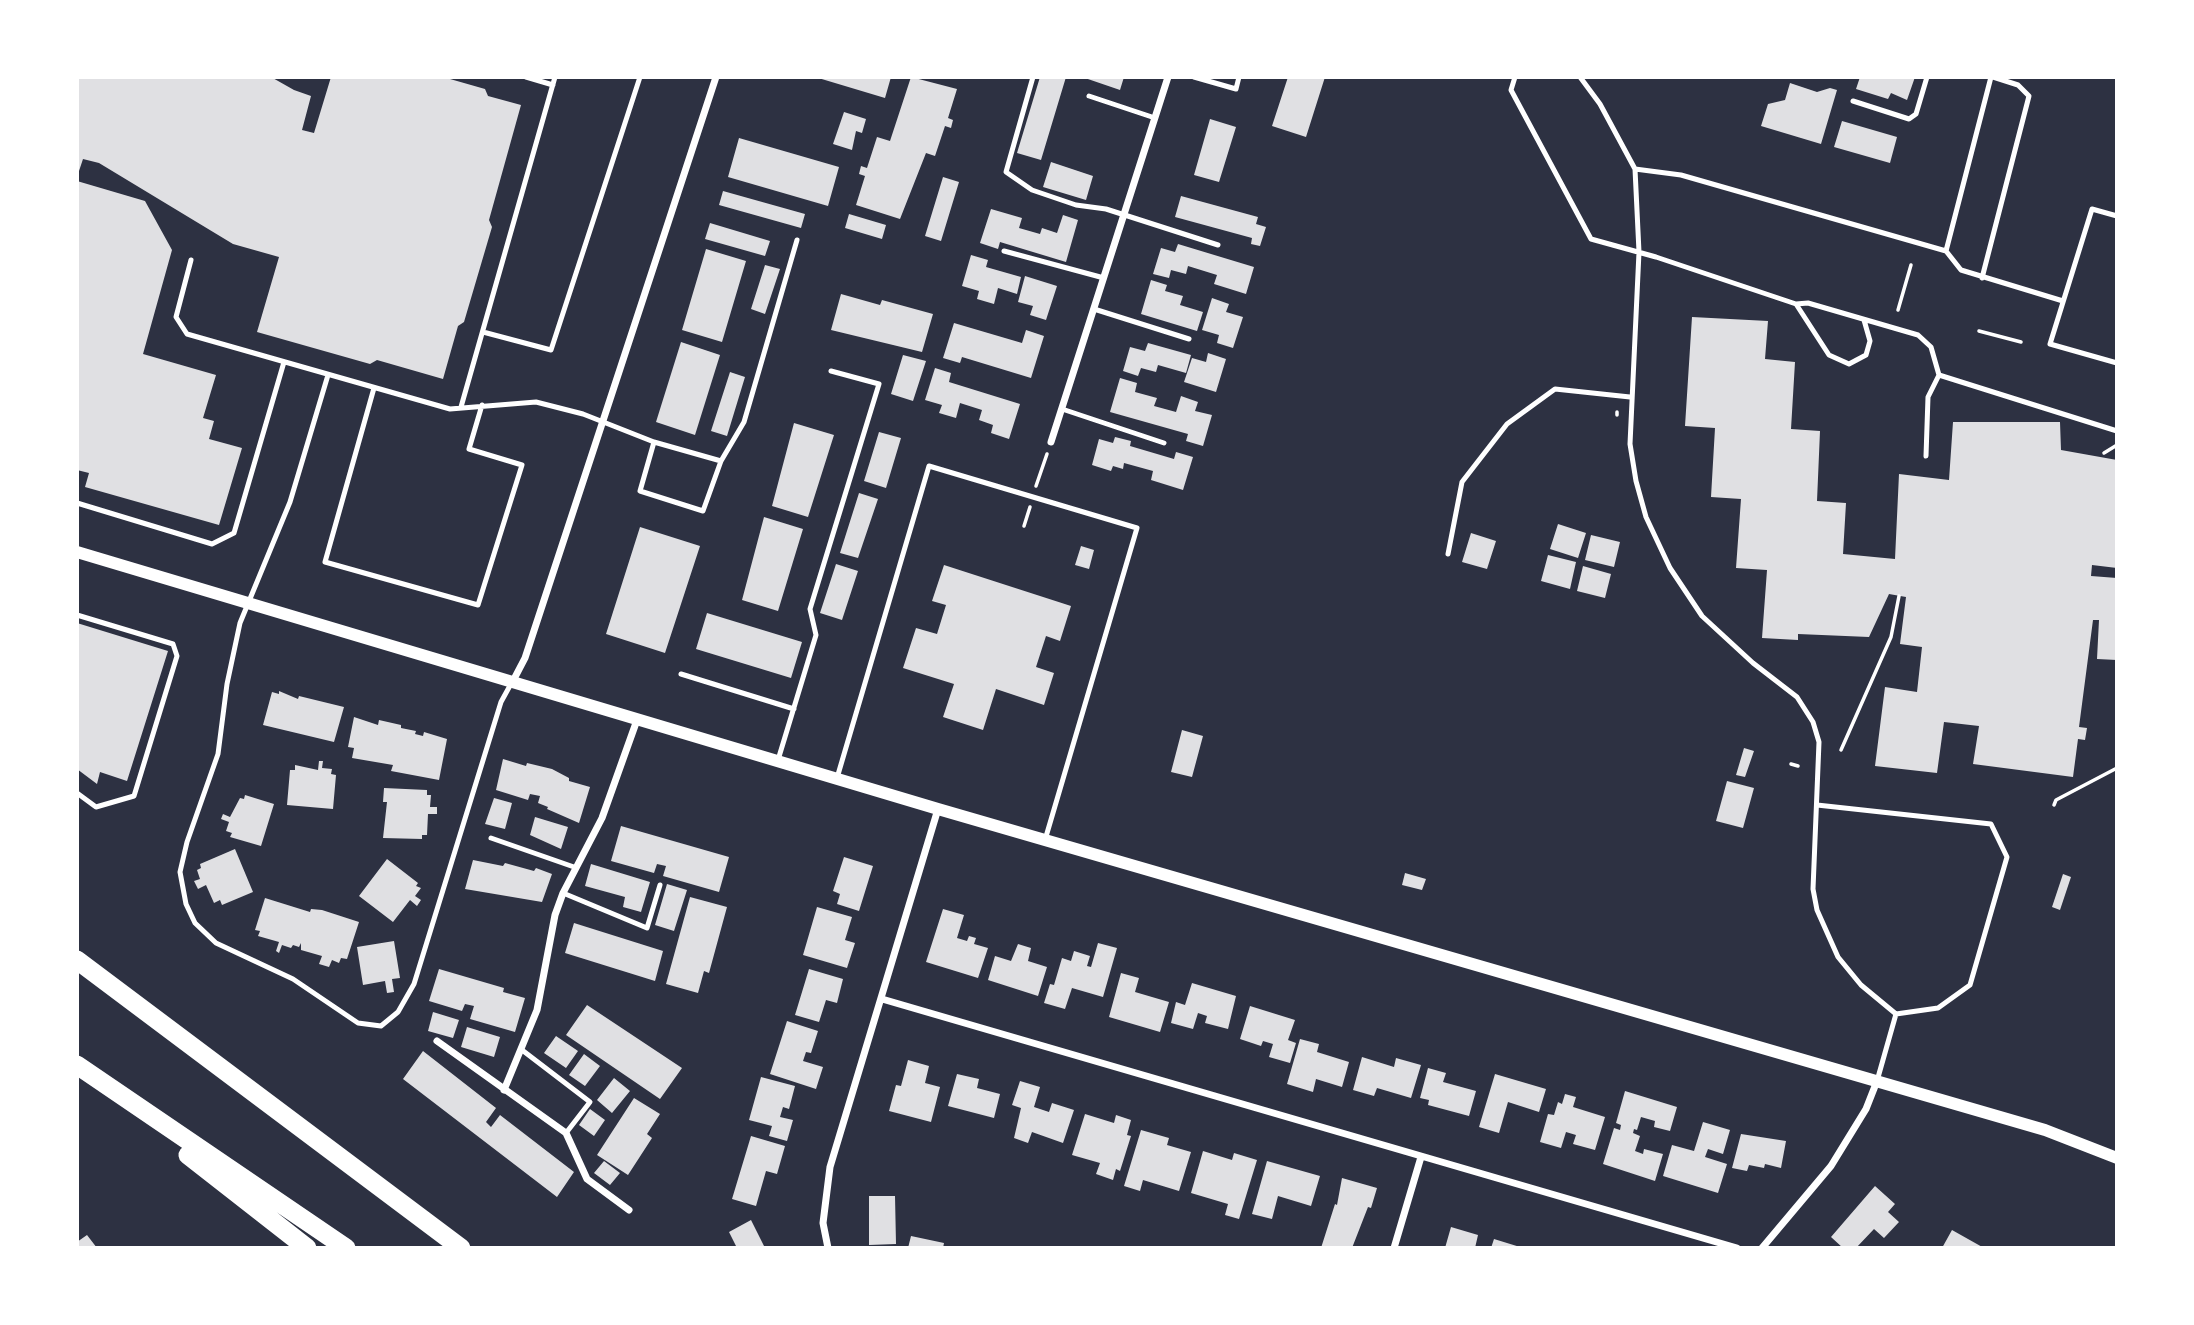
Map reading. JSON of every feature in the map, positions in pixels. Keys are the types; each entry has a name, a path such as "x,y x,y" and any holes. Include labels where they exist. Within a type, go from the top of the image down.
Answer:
{"highway":[{"path":"77,960 461,1248"},
{"path":"77,1067 307,1248"},
{"path":"77,1067 346,1248"}],"street":[{"path":"513,681 525,659 716,77"},
{"path":"1051,442 1168,77"},
{"path":"77,552 938,809 2045,1130 2117,1158"},
{"path":"504,1090 537,1010 555,915 574,867 602,818 638,720"},
{"path":"828,1248 824,1210 830,1167 938,809"},
{"path":"882,999 1737,1248"},
{"path":"437,1041 566,1133 587,1179 629,1210"},
{"path":"1762,1248 1831,1166 1866,1109 1877,1081"},
{"path":"1394,1248 1421,1157"}],"lane":[{"path":"526,77 553,85"},
{"path":"461,407 555,77"},
{"path":"483,332 551,350 640,77"},
{"path":"1032,77 1006,172 1032,190 1076,205 1124,215 1217,245"},
{"path":"1194,77 1236,89 1240,77"},
{"path":"1515,77 1511,90 1591,239 1607,246 1639,252 1796,304 1808,303 1918,335 1931,347 1939,375 1928,397 1926,456"},
{"path":"1580,77 1600,104 1635,169 1639,252 1630,397 1630,444 1636,481 1655,538 1670,568 1702,616 1797,697 1813,722 1819,742 1813,889 1817,910 1838,957 1861,985 1896,1014 1938,1008 1970,985 2007,857 1991,824 1817,805"},
{"path":"1853,101 1909,119 1916,114 1927,77"},
{"path":"1946,251 1992,77 2018,85 2029,96 1982,278"},
{"path":"1089,96 1155,118"},
{"path":"1635,169 1681,175 1946,251 1961,270 2063,301"},
{"path":"2117,216 2092,209 2050,344 2117,363"},
{"path":"654,442 640,491 703,511 721,461 744,422 797,240"},
{"path":"1004,251 1104,278"},
{"path":"191,260 176,317 187,334 450,409 537,402 583,414 654,442 721,461"},
{"path":"1796,304 1829,355 1849,364 1866,355 1870,341 1864,320"},
{"path":"1094,309 1189,339"},
{"path":"77,503 212,544 234,533 284,362"},
{"path":"778,760 816,635 810,610 880,384 831,371"},
{"path":"328,375 290,502 247,603 227,684 218,754 187,842 180,872 186,904 195,923 216,943 293,979 358,1023 381,1026 398,1012 414,984 501,702 513,681"},
{"path":"1939,375 2117,431"},
{"path":"374,388 325,562 478,605 522,465 469,449 482,405"},
{"path":"1448,554 1462,482 1507,424 1555,389 1630,397"},
{"path":"1062,409 1164,443"},
{"path":"837,778 929,466 1059,504 1137,528 1045,840"},
{"path":"77,615 173,644 177,656 134,796 96,807 77,793"},
{"path":"681,674 794,709"},
{"path":"491,838 574,867"},
{"path":"563,893 647,928 660,885"},
{"path":"1877,1081 1896,1014"},
{"path":"522,1050 590,1102 566,1133"}],"path":[{"path":"1898,310 1911,265"},
{"path":"1979,331 2021,342"},
{"path":"2104,453 2117,445"},
{"path":"1841,750 1891,637 1899,596"},
{"path":"1791,764 1798,766"},
{"path":"2054,805 2056,800 2117,768"}],"building":[{"path":"77,77 271,77 311,96 302,130 314,133 331,77 443,77 485,89 488,96 521,105 489,220 492,227 464,322 458,326 443,379 377,360 370,364 257,332 279,257 233,244 99,163 83,159 77,177"},
{"path":"815,77 891,77 885,98"},
{"path":"911,77 957,89 948,118 953,120 951,128 945,126 935,156 926,153 900,219 856,205 865,176 859,174 861,166 867,168 877,137 890,141"},
{"path":"1040,77 1066,77 1041,160 1017,153"},
{"path":"1082,77 1124,77 1120,90"},
{"path":"1288,77 1325,77 1306,137 1272,126"},
{"path":"1860,77 1915,77 1907,100 1891,93 1888,99 1856,89"},
{"path":"1790,83 1817,92 1830,88 1837,90 1821,144 1761,126 1768,104 1785,100"},
{"path":"844,112 866,119 862,133 856,131 852,150 833,144"},
{"path":"1210,119 1236,127 1219,182 1194,175"},
{"path":"1842,121 1897,137 1890,163 1834,147"},
{"path":"739,138 839,167 828,206 728,177"},
{"path":"1051,162 1093,176 1086,200 1043,187"},
{"path":"943,177 959,182 941,241 925,236"},
{"path":"77,181 145,201 172,250 143,354 216,375 203,418 214,421 209,439 242,448 219,525 85,487 89,473 77,470"},
{"path":"723,191 805,214 801,228 719,205"},
{"path":"1181,196 1258,217 1256,224 1266,227 1260,246 1251,244 1252,238 1175,217"},
{"path":"991,209 1022,218 1019,228 1040,234 1042,228 1057,233 1063,215 1078,220 1066,262 1000,242 998,249 980,243"},
{"path":"849,214 886,225 882,239 845,228"},
{"path":"710,223 770,241 765,256 705,239"},
{"path":"1178,244 1254,267 1246,294 1214,284 1217,275 1188,266 1186,274 1171,270 1169,278 1153,274 1161,248 1175,252"},
{"path":"706,249 746,261 722,342 682,330"},
{"path":"971,255 988,260 986,267 1021,277 1017,294 998,288 994,304 977,299 979,291 962,286"},
{"path":"765,265 780,269 765,314 751,309"},
{"path":"1025,276 1057,286 1046,320 1030,315 1033,306 1018,302"},
{"path":"1151,280 1167,285 1165,291 1183,296 1180,305 1203,312 1197,331 1141,314"},
{"path":"841,294 880,305 882,300 933,314 922,352 831,330"},
{"path":"1212,298 1229,304 1226,312 1243,317 1233,348 1217,343 1219,335 1202,330"},
{"path":"1692,317 1768,321 1765,359 1795,362 1791,429 1820,431 1817,501 1846,503 1843,554 1895,559 1899,474 1949,480 1953,422 2060,422 2061,450 2117,460 2117,568 2092,565 2091,576 2117,578 2117,660 2097,659 2099,620 2093,620 2079,727 2087,728 2085,740 2078,739 2073,777 1973,764 1979,726 1944,722 1937,773 1875,766 1885,687 1917,692 1922,647 1900,644 1906,597 1889,594 1869,637 1798,634 1798,640 1762,638 1767,570 1736,568 1741,499 1711,497 1715,428 1685,426"},
{"path":"954,323 1022,343 1026,330 1044,336 1031,378 962,357 960,363 943,358"},
{"path":"681,342 720,355 695,435 656,422"},
{"path":"1148,343 1191,355 1186,373 1158,365 1156,372 1141,368 1138,376 1123,371 1130,347 1145,351"},
{"path":"1208,353 1226,359 1216,392 1184,382 1192,358 1206,362"},
{"path":"903,355 926,361 913,401 891,394"},
{"path":"935,368 951,373 949,382 1020,404 1009,439 991,433 993,425 979,420 982,410 960,403 956,418 939,413 942,405 925,400"},
{"path":"730,372 745,377 727,436 711,431"},
{"path":"1120,378 1137,383 1135,392 1157,398 1154,406 1176,412 1181,396 1198,402 1195,411 1212,415 1203,446 1186,441 1188,434 1110,412"},
{"path":"794,423 834,435 808,517 772,506"},
{"path":"879,432 901,438 886,488 864,481"},
{"path":"1115,437 1131,441 1130,446 1174,459 1176,452 1193,457 1183,490 1151,480 1153,471 1124,463 1123,469 1113,466 1111,471 1092,465 1099,439 1113,443"},
{"path":"859,493 878,499 858,558 840,553"},
{"path":"764,517 803,529 778,611 742,600"},
{"path":"1558,524 1586,533 1578,558 1550,549"},
{"path":"640,527 700,546 665,653 606,634"},
{"path":"1471,533 1496,541 1487,569 1462,562"},
{"path":"1591,535 1620,542 1614,567 1585,560"},
{"path":"1081,546 1094,550 1089,569 1075,565"},
{"path":"1548,555 1576,562 1570,589 1541,581"},
{"path":"836,564 858,571 842,620 820,613"},
{"path":"944,565 1071,606 1060,641 1046,636 1036,667 1054,673 1044,705 996,689 983,730 943,717 954,684 903,668 916,628 937,634 946,605 932,601"},
{"path":"1583,566 1611,574 1605,598 1577,591"},
{"path":"707,613 802,642 791,678 696,649"},
{"path":"77,623 168,651 127,781 100,772 97,784 77,769"},
{"path":"279,691 298,699 299,696 344,707 334,742 263,725 272,692 279,694"},
{"path":"354,717 378,725 379,720 401,725 401,728 416,731 415,734 423,736 424,732 447,739 439,780 391,771 393,765 352,758 354,748 348,747"},
{"path":"1182,730 1203,736 1192,777 1171,772"},
{"path":"1744,748 1754,751 1745,777 1736,775"},
{"path":"503,759 526,766 527,763 552,769 569,778 569,781 590,787 579,823 538,803 540,796 530,794 528,800 496,790"},
{"path":"319,761 323,761 322,768 332,769 331,774 336,775 333,809 287,805 290,770 295,770 295,765 318,770"},
{"path":"1727,781 1754,788 1743,828 1716,821"},
{"path":"384,788 427,790 427,795 431,795 430,807 437,807 437,814 428,814 427,835 422,835 422,839 383,838 387,802 383,802"},
{"path":"245,795 274,804 261,846 230,837 232,833 226,831 229,822 221,819 223,814 230,817 240,798 244,799"},
{"path":"494,798 512,803 505,829 485,824"},
{"path":"535,817 568,827 561,849 530,835"},
{"path":"621,826 729,857 719,892 663,876 666,866 657,864 654,873 611,861"},
{"path":"235,849 253,892 222,905 220,900 214,903 206,885 198,889 194,881 200,879 197,870 201,868 200,864"},
{"path":"844,857 873,866 859,911 837,904 840,894 833,891"},
{"path":"387,859 421,888 415,896 421,900 417,906 410,900 393,922 359,896"},
{"path":"473,860 503,866 505,863 534,871 536,868 552,874 542,902 465,889"},
{"path":"591,864 650,882 641,912 623,907 625,897 585,886"},
{"path":"1405,873 1426,879 1422,890 1402,885"},
{"path":"2063,874 2071,877 2060,910 2052,907"},
{"path":"667,884 687,890 674,931 655,925"},
{"path":"690,897 727,907 709,973 704,971 698,993 666,984"},
{"path":"265,898 310,912 311,909 322,910 359,922 347,959 341,958 339,963 332,960 329,967 319,964 322,956 301,950 301,943 299,947 293,945 291,948 282,945 279,953 276,951 279,942 258,936 260,931 255,930"},
{"path":"817,907 852,917 845,940 855,943 847,968 803,955"},
{"path":"943,909 964,915 957,938 967,941 969,936 976,938 974,944 988,948 978,978 926,962"},
{"path":"574,923 663,951 655,981 565,953"},
{"path":"394,941 400,978 392,979 394,992 387,993 385,981 363,985 357,947"},
{"path":"1098,943 1117,948 1103,997 1072,988 1065,1009 1044,1003 1050,984 1054,985 1062,958 1071,961 1074,951 1090,956 1087,966 1091,967"},
{"path":"1018,944 1031,948 1028,961 1047,967 1038,996 988,980 995,956 1011,961"},
{"path":"439,969 504,988 503,992 525,998 515,1032 470,1019 474,1006 465,1004 462,1011 429,1001"},
{"path":"809,969 843,979 837,1003 826,1000 819,1022 795,1015"},
{"path":"1121,973 1139,978 1135,992 1169,1002 1160,1032 1109,1017"},
{"path":"1192,983 1236,996 1228,1029 1205,1023 1207,1016 1198,1013 1193,1029 1171,1023 1176,1002 1185,1005"},
{"path":"587,1005 682,1068 660,1099 566,1035"},
{"path":"1250,1006 1295,1020 1288,1040 1296,1043 1290,1063 1269,1057 1273,1044 1263,1041 1261,1046 1240,1039"},
{"path":"433,1012 459,1020 453,1038 428,1031"},
{"path":"787,1021 818,1031 811,1053 806,1052 803,1061 823,1067 816,1089 770,1074"},
{"path":"467,1027 500,1037 494,1057 461,1047"},
{"path":"556,1036 578,1051 566,1068 544,1053"},
{"path":"1300,1039 1319,1044 1317,1052 1349,1062 1342,1087 1316,1079 1313,1092 1287,1084"},
{"path":"423,1051 496,1108 486,1122 491,1127 500,1115 574,1172 557,1197 403,1079"},
{"path":"584,1054 600,1066 585,1086 569,1075"},
{"path":"1362,1057 1394,1067 1396,1058 1421,1065 1411,1098 1377,1088 1374,1096 1353,1090"},
{"path":"908,1060 929,1066 925,1083 940,1087 931,1122 889,1111 896,1085 901,1086"},
{"path":"1428,1068 1446,1073 1443,1082 1476,1091 1469,1116 1428,1105 1429,1100 1420,1098"},
{"path":"957,1074 979,1079 977,1088 1000,1094 994,1118 948,1106"},
{"path":"1495,1074 1546,1089 1539,1112 1508,1102 1499,1133 1479,1127"},
{"path":"761,1077 795,1086 789,1109 783,1107 780,1117 793,1120 787,1141 769,1136 772,1126 749,1120"},
{"path":"614,1078 630,1091 612,1113 597,1100"},
{"path":"1020,1081 1040,1087 1034,1107 1049,1112 1052,1103 1074,1110 1063,1143 1032,1132 1028,1143 1014,1138 1021,1108 1012,1105"},
{"path":"1625,1091 1677,1107 1670,1131 1654,1127 1655,1121 1641,1117 1637,1130 1634,1129 1633,1133 1640,1136 1635,1151 1643,1154 1644,1149 1663,1154 1655,1181 1603,1164 1614,1128 1620,1130 1621,1125 1616,1123"},
{"path":"1565,1094 1576,1097 1573,1107 1605,1117 1595,1150 1573,1144 1576,1135 1566,1132 1561,1148 1540,1142 1548,1114 1554,1115 1558,1102 1562,1104"},
{"path":"634,1098 660,1114 647,1134 652,1138 628,1175 597,1155"},
{"path":"590,1109 605,1120 594,1136 579,1125"},
{"path":"1085,1114 1114,1123 1116,1115 1131,1120 1127,1135 1131,1136 1120,1171 1116,1169 1113,1180 1096,1174 1100,1163 1072,1155"},
{"path":"1703,1122 1730,1130 1723,1154 1708,1149 1705,1157 1727,1164 1718,1193 1663,1176 1672,1145 1694,1151"},
{"path":"1141,1130 1169,1138 1167,1145 1191,1152 1179,1191 1143,1180 1140,1191 1124,1186"},
{"path":"1741,1134 1786,1141 1781,1168 1765,1164 1764,1168 1749,1165 1747,1171 1732,1168"},
{"path":"751,1136 785,1146 777,1174 766,1171 756,1206 732,1199"},
{"path":"1203,1151 1232,1160 1234,1153 1257,1160 1239,1219 1225,1215 1228,1204 1191,1193"},
{"path":"604,1161 620,1173 610,1185 594,1173"},
{"path":"1267,1161 1320,1176 1311,1206 1278,1196 1272,1219 1252,1214"},
{"path":"1342,1178 1377,1188 1371,1208 1368,1207 1352,1248 1321,1248 1335,1204 1337,1205"},
{"path":"1875,1186 1895,1204 1888,1212 1899,1222 1884,1238 1874,1229 1856,1248 1843,1248 1831,1237"},
{"path":"869,1196 895,1196 896,1244 869,1245"},
{"path":"751,1220 765,1248 737,1248 729,1232"},
{"path":"1451,1227 1478,1235 1475,1248 1445,1248"},
{"path":"1952,1230 1984,1248 1942,1248"},
{"path":"87,1235 97,1248 77,1248 77,1242"},
{"path":"911,1236 944,1243 943,1248 908,1248"},
{"path":"1494,1239 1520,1247 1520,1248 1491,1248"}]}
